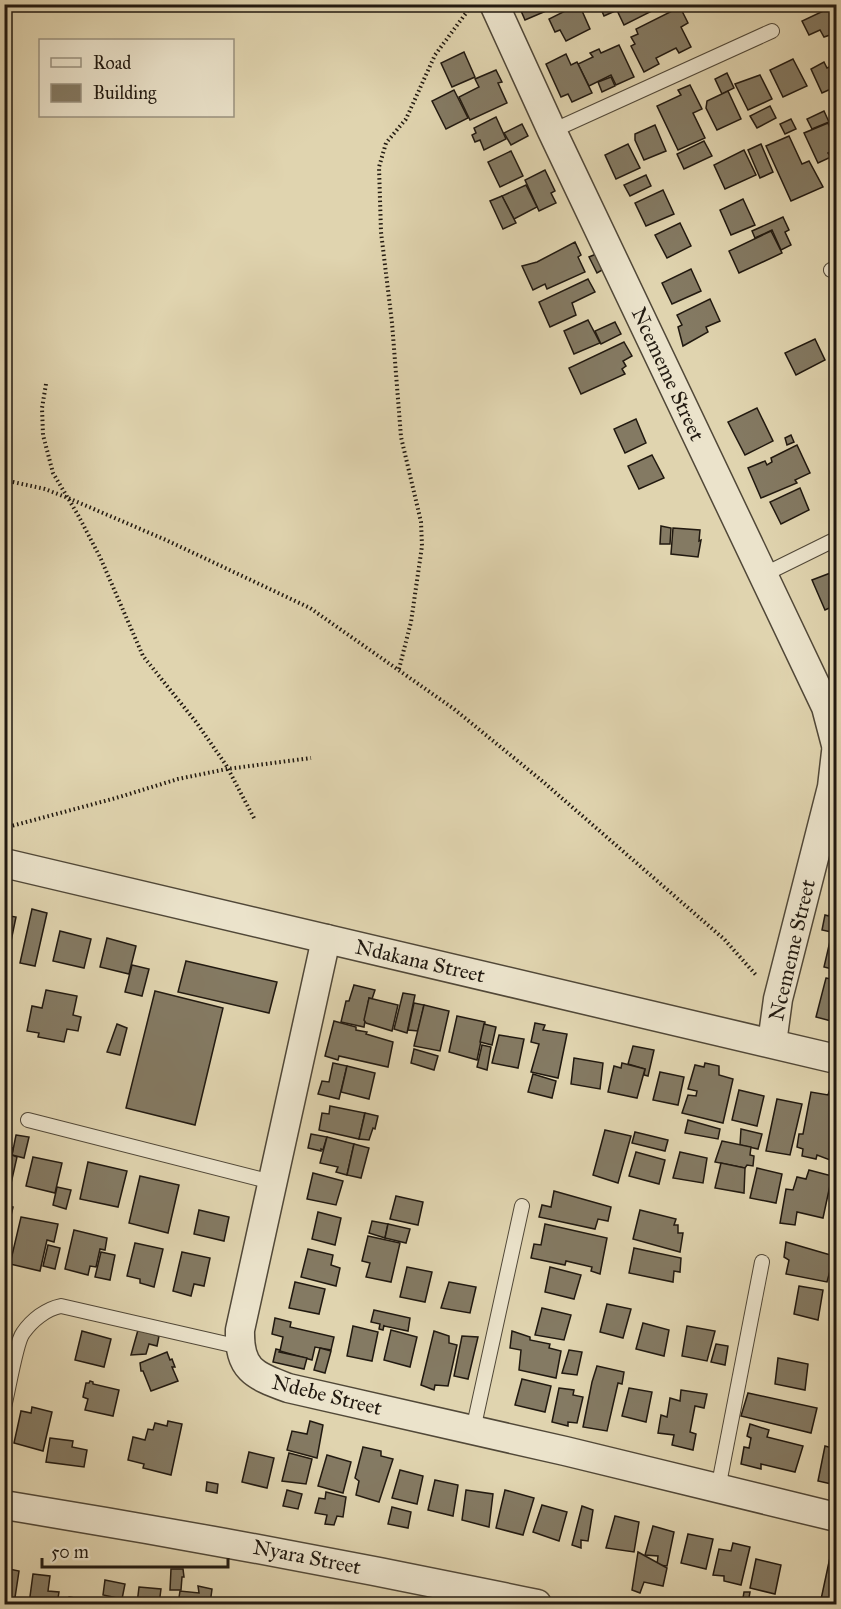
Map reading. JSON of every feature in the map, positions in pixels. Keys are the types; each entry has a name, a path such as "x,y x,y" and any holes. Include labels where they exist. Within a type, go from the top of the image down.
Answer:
{"street":[{"name":"Ncememe Street","path":"494,4 826,707 837,745"},
{"name":"Ncememe Street","path":"772,1043 778,999 832,787 837,752"},
{"name":"Ndakana Street","path":"4,863 837,1059"},
{"path":"240,1347 240,1330 247,1295 326,939"},
{"name":"Ndebe Street","path":"240,1347 244,1361 251,1371 288,1388 837,1517"},
{"name":"Nyara Street","path":"4,1505 362,1567 537,1605"}],"lane":[{"path":"552,131 772,31"},
{"path":"763,575 837,539"},
{"path":"28,1120 272,1182"},
{"path":"473,1430 522,1206"},
{"path":"718,1489 762,1262"},
{"path":"4,1407 21,1334 50,1308 61,1306 240,1347"}],"path":[{"path":"399,669 411,622 422,546 421,522 401,437 392,323 381,232 378,167 386,143 406,118 435,55 472,4"},
{"path":"46,384 42,408 43,435 53,473 100,557 143,656 196,723 227,769 255,820"},
{"path":"4,480 45,489 68,498 166,540 310,608 454,709 541,780 724,939 778,999"},
{"path":"4,828 178,779 227,769 311,758"}],"building":[{"path":"518,4 552,4 553,8 525,20"},
{"path":"579,4 590,29 566,41 560,30 555,32 549,19"},
{"path":"599,4 612,4 615,11 604,16"},
{"path":"614,4 654,4 656,9 624,25"},
{"path":"836,5 836,44 834,45 830,35 824,37 820,30 809,35 802,21"},
{"path":"680,7 688,23 681,27 691,47 679,53 676,48 656,58 659,64 644,72 631,46 635,44 631,37 638,34 636,29"},
{"path":"619,45 634,77 616,85 611,75 589,86 578,64 593,57 590,53 599,49 601,53"},
{"path":"464,52 475,77 452,87 441,63"},
{"path":"566,54 571,65 577,62 592,93 572,102 568,94 561,97 546,64"},
{"path":"793,59 807,86 783,97 770,70"},
{"path":"824,62 827,68 836,64 836,93 833,88 822,93 811,69"},
{"path":"496,70 502,82 498,83 507,103 470,120 459,97 479,87 475,79"},
{"path":"727,73 734,88 722,94 715,79"},
{"path":"760,75 772,99 748,110 735,84"},
{"path":"611,77 615,86 602,92 598,82"},
{"path":"690,85 702,109 693,113 705,138 678,150 657,106 681,95 678,90"},
{"path":"454,90 468,118 446,129 432,101"},
{"path":"728,91 741,119 717,130 706,108 707,101"},
{"path":"770,106 776,118 757,128 750,116"},
{"path":"824,111 829,122 812,129 807,119"},
{"path":"496,117 506,139 484,150 480,140 475,142 472,135 476,133 474,128"},
{"path":"791,119 796,129 785,134 780,124"},
{"path":"828,123 836,141 836,149 828,153 831,157 818,163 804,133"},
{"path":"522,124 528,136 511,145 504,133"},
{"path":"655,125 666,151 644,160 635,140 635,134"},
{"path":"789,136 802,164 809,161 823,187 791,201 766,146"},
{"path":"704,141 712,156 684,169 677,154"},
{"path":"628,144 640,168 616,179 605,155"},
{"path":"761,144 773,172 760,178 748,150"},
{"path":"744,150 756,175 725,189 714,165"},
{"path":"511,151 523,176 500,187 488,162"},
{"path":"545,170 555,191 551,193 556,203 539,211 525,180"},
{"path":"646,175 651,186 630,196 624,185"},
{"path":"526,185 537,207 514,219 502,196"},
{"path":"663,190 674,214 646,226 635,203"},
{"path":"502,196 516,223 503,229 490,201"},
{"path":"743,199 755,225 731,235 720,210"},
{"path":"783,217 789,230 785,232 791,245 781,250 772,230 755,238 752,231"},
{"path":"680,223 691,246 667,258 655,235"},
{"path":"771,231 782,253 739,273 729,251"},
{"path":"575,242 581,255 578,257 585,272 547,289 545,284 533,290 522,266 537,262"},
{"path":"596,254 604,269 597,273 589,257"},
{"path":"691,269 701,291 672,304 662,283"},
{"path":"588,279 595,292 572,303 576,315 550,327 539,302"},
{"path":"710,299 720,321 706,327 708,332 683,346 678,327 682,325 677,315"},
{"path":"588,320 600,343 574,354 564,331"},
{"path":"615,322 621,334 601,344 595,331"},
{"path":"815,339 825,360 796,375 785,353"},
{"path":"624,342 632,356 623,361 626,366 622,369 625,374 581,394 569,368"},
{"path":"757,408 773,441 745,455 728,422"},
{"path":"636,419 646,443 625,453 614,429"},
{"path":"791,435 794,442 787,445 785,438"},
{"path":"797,445 810,473 795,480 797,483 761,498 748,468 765,461 767,465 772,462 771,458"},
{"path":"652,455 664,478 639,489 628,466"},
{"path":"800,488 809,510 781,524 770,502"},
{"path":"661,526 671,528 670,544 660,544"},
{"path":"673,528 700,530 698,557 671,554"},
{"path":"833,572 836,579 836,605 825,610 812,580"},
{"path":"833,901 836,902 836,933 822,930 825,915 829,916"},
{"path":"32,909 47,913 35,966 20,963"},
{"path":"4,915 16,917 10,946 4,945"},
{"path":"60,931 91,939 84,968 53,961"},
{"path":"107,938 136,946 129,974 100,967"},
{"path":"830,941 836,942 836,970 824,967"},
{"path":"186,961 277,982 269,1013 178,992"},
{"path":"132,965 149,969 142,996 125,992"},
{"path":"826,978 836,980 836,1027 834,1027 835,1022 816,1017"},
{"path":"354,985 375,990 372,999 369,998 364,1027 341,1022 346,1001 349,1001"},
{"path":"46,990 77,996 73,1015 81,1017 78,1031 67,1029 64,1042 38,1037 39,1033 27,1031 32,1006 42,1008"},
{"path":"155,991 223,1008 195,1125 126,1108"},
{"path":"403,993 415,995 407,1033 394,1029"},
{"path":"369,998 398,1005 392,1031 366,1023 364,1020"},
{"path":"414,1003 424,1005 418,1031 408,1030"},
{"path":"424,1005 449,1011 440,1051 414,1046"},
{"path":"457,1016 485,1022 477,1060 449,1052"},
{"path":"334,1021 393,1042 388,1067 339,1056 338,1060 325,1056"},
{"path":"535,1023 545,1025 543,1030 567,1034 558,1078 531,1072 539,1044 531,1042"},
{"path":"117,1024 127,1028 120,1055 107,1052"},
{"path":"484,1024 496,1027 492,1045 480,1042"},
{"path":"499,1035 524,1039 518,1068 492,1063"},
{"path":"482,1045 491,1047 487,1070 477,1067"},
{"path":"633,1046 654,1050 648,1076 644,1075 645,1069 628,1064"},
{"path":"414,1049 438,1056 434,1070 411,1063"},
{"path":"574,1058 603,1063 600,1089 571,1084"},
{"path":"333,1063 347,1066 339,1099 318,1094 322,1081 329,1082"},
{"path":"622,1063 645,1069 637,1098 608,1092 614,1066 621,1068"},
{"path":"705,1063 719,1066 719,1075 733,1079 723,1123 682,1113 688,1095 696,1096 697,1091 688,1089 695,1065 704,1067"},
{"path":"347,1066 375,1073 369,1099 341,1092"},
{"path":"660,1072 684,1077 678,1105 653,1100"},
{"path":"533,1074 556,1081 552,1098 528,1092"},
{"path":"831,1086 836,1088 836,1156 830,1155 830,1160 817,1155 816,1159 802,1156 803,1149 797,1147 799,1134 803,1134 811,1092 828,1095"},
{"path":"739,1090 764,1096 757,1126 732,1120"},
{"path":"777,1099 802,1104 790,1155 766,1151"},
{"path":"330,1106 365,1113 359,1139 319,1130 322,1113 329,1114"},
{"path":"365,1113 378,1116 369,1140 359,1139"},
{"path":"688,1120 720,1129 718,1139 685,1133"},
{"path":"741,1129 762,1134 758,1149 740,1145"},
{"path":"605,1130 631,1136 618,1183 593,1175"},
{"path":"635,1132 668,1140 665,1151 632,1143"},
{"path":"311,1134 327,1137 323,1150 308,1148"},
{"path":"16,1135 29,1137 24,1158 12,1155"},
{"path":"327,1137 354,1144 347,1175 336,1172 338,1167 320,1163"},
{"path":"722,1141 751,1147 750,1155 754,1156 753,1166 747,1165 745,1168 715,1162"},
{"path":"354,1144 369,1148 361,1178 347,1175"},
{"path":"4,1146 13,1148 12,1155 17,1157 10,1188 4,1187"},
{"path":"636,1152 665,1160 659,1184 629,1176"},
{"path":"680,1152 707,1158 703,1183 673,1178"},
{"path":"33,1157 62,1163 55,1193 26,1186"},
{"path":"88,1162 127,1171 118,1207 80,1199"},
{"path":"721,1163 745,1168 744,1193 715,1188"},
{"path":"757,1168 782,1174 776,1203 750,1198"},
{"path":"809,1170 832,1176 823,1218 797,1212 795,1225 780,1223 786,1189 793,1190 797,1177 806,1179"},
{"path":"313,1173 343,1181 336,1205 307,1199"},
{"path":"140,1176 179,1185 168,1233 129,1223"},
{"path":"57,1187 71,1190 66,1209 53,1205"},
{"path":"554,1191 611,1207 608,1221 598,1219 595,1229 539,1217 542,1205 551,1207"},
{"path":"396,1196 423,1202 418,1225 390,1219"},
{"path":"9,1206 13,1207 10,1220 5,1218"},
{"path":"199,1210 229,1217 224,1241 194,1234"},
{"path":"640,1210 676,1219 674,1225 678,1225 678,1233 683,1233 680,1252 633,1239"},
{"path":"318,1212 341,1218 335,1245 312,1239"},
{"path":"21,1217 58,1224 54,1242 47,1240 40,1271 10,1264"},
{"path":"372,1221 388,1224 385,1238 369,1233"},
{"path":"388,1224 410,1229 406,1243 385,1238"},
{"path":"545,1224 607,1238 600,1274 591,1271 592,1267 566,1261 565,1265 531,1258 534,1244 541,1245"},
{"path":"74,1230 107,1238 105,1250 100,1249 96,1267 90,1266 88,1275 65,1269"},
{"path":"368,1236 400,1243 391,1282 366,1277 370,1263 362,1261"},
{"path":"786,1242 834,1256 827,1282 786,1274 789,1260 784,1257"},
{"path":"135,1243 163,1249 154,1287 140,1283 140,1279 127,1276"},
{"path":"48,1245 60,1248 55,1269 43,1266"},
{"path":"634,1248 681,1258 680,1272 674,1271 673,1282 629,1273"},
{"path":"308,1249 333,1255 331,1265 340,1268 336,1286 301,1277"},
{"path":"101,1252 115,1255 110,1280 95,1277"},
{"path":"182,1252 210,1258 204,1286 194,1284 191,1296 173,1291"},
{"path":"407,1267 432,1272 425,1302 400,1297"},
{"path":"550,1267 581,1275 574,1299 545,1292"},
{"path":"295,1282 325,1289 319,1314 289,1308"},
{"path":"449,1282 476,1287 470,1313 441,1308"},
{"path":"799,1286 823,1290 818,1320 794,1314"},
{"path":"607,1304 631,1309 623,1338 600,1332"},
{"path":"542,1308 571,1315 564,1340 535,1335"},
{"path":"374,1310 410,1318 408,1331 384,1325 383,1330 379,1329 380,1324 371,1322"},
{"path":"275,1318 291,1322 290,1327 334,1337 331,1350 315,1347 312,1360 280,1351 283,1337 272,1334"},
{"path":"643,1323 669,1330 664,1356 636,1349"},
{"path":"353,1326 378,1332 372,1361 347,1356"},
{"path":"687,1326 715,1331 707,1361 682,1356"},
{"path":"138,1330 159,1336 157,1346 149,1344 146,1354 131,1355"},
{"path":"391,1330 417,1337 410,1367 384,1360"},
{"path":"82,1331 111,1339 104,1367 75,1360"},
{"path":"434,1331 449,1336 449,1343 457,1345 448,1386 435,1385 434,1390 421,1385"},
{"path":"512,1331 530,1337 530,1340 550,1344 549,1348 561,1351 556,1378 519,1370 521,1350 510,1348"},
{"path":"462,1336 478,1337 468,1379 454,1376"},
{"path":"716,1344 728,1346 725,1365 711,1362"},
{"path":"320,1348 331,1351 325,1373 314,1370"},
{"path":"276,1349 280,1350 279,1352 307,1358 304,1369 273,1362"},
{"path":"569,1350 582,1352 577,1375 562,1373"},
{"path":"167,1352 170,1360 172,1359 175,1367 172,1367 178,1381 151,1391 141,1371 140,1363"},
{"path":"778,1358 808,1364 805,1390 775,1384"},
{"path":"597,1366 624,1372 622,1384 618,1383 607,1431 583,1427"},
{"path":"522,1379 551,1386 545,1412 515,1405"},
{"path":"90,1381 93,1384 119,1390 113,1416 85,1410 88,1399 83,1397 86,1383"},
{"path":"559,1388 574,1390 573,1395 583,1397 577,1423 568,1422 568,1426 552,1422"},
{"path":"629,1388 652,1392 646,1422 622,1416"},
{"path":"681,1390 707,1394 704,1408 695,1406 690,1432 696,1434 693,1450 672,1445 674,1435 658,1433 661,1415 667,1417 670,1398 680,1401"},
{"path":"748,1393 817,1408 811,1433 741,1416"},
{"path":"32,1407 52,1412 43,1451 14,1443 21,1411 31,1413"},
{"path":"168,1421 182,1424 171,1475 143,1468 144,1464 128,1460 133,1437 145,1440 148,1429 153,1430 155,1423 167,1426"},
{"path":"310,1421 323,1425 317,1458 287,1450 292,1431 307,1434"},
{"path":"750,1424 769,1430 767,1437 803,1446 795,1472 761,1464 761,1469 741,1464 744,1447 749,1448 751,1438 747,1436"},
{"path":"50,1438 73,1441 72,1447 87,1450 84,1467 46,1462"},
{"path":"825,1446 836,1449 836,1485 818,1481"},
{"path":"363,1447 381,1451 381,1456 393,1459 379,1502 356,1495 359,1481 355,1478"},
{"path":"249,1452 274,1458 267,1488 242,1482"},
{"path":"289,1453 312,1459 306,1484 282,1481"},
{"path":"327,1455 351,1462 343,1493 318,1486"},
{"path":"400,1470 423,1476 417,1504 392,1498"},
{"path":"435,1480 458,1485 453,1516 428,1510"},
{"path":"207,1482 218,1484 217,1493 206,1491"},
{"path":"287,1490 302,1494 298,1509 283,1506"},
{"path":"466,1490 493,1494 489,1527 462,1520"},
{"path":"505,1490 534,1498 523,1535 496,1528"},
{"path":"326,1492 346,1497 343,1517 337,1516 334,1525 325,1524 327,1515 315,1513 319,1498 325,1499"},
{"path":"542,1505 567,1512 559,1541 533,1532"},
{"path":"582,1506 593,1510 588,1541 581,1540 581,1548 572,1545"},
{"path":"392,1507 411,1512 408,1528 388,1524"},
{"path":"615,1516 639,1522 634,1552 606,1548"},
{"path":"653,1526 674,1532 667,1566 657,1565 658,1556 645,1555"},
{"path":"688,1534 713,1539 706,1569 681,1563"},
{"path":"733,1543 750,1547 741,1585 724,1581 724,1576 713,1575 719,1549 731,1551"},
{"path":"832,1548 836,1549 836,1604 820,1604"},
{"path":"638,1552 667,1568 663,1586 644,1582 640,1593 632,1590"},
{"path":"756,1559 781,1565 775,1594 750,1588"},
{"path":"4,1564 9,1564 9,1569 19,1571 14,1604 4,1604"},
{"path":"171,1569 183,1569 181,1590 170,1590"},
{"path":"33,1574 50,1576 48,1591 59,1592 57,1604 29,1604"},
{"path":"105,1580 125,1584 122,1599 103,1595"},
{"path":"198,1586 212,1589 210,1604 178,1604 180,1591 199,1593"},
{"path":"139,1587 161,1589 159,1604 137,1604"},
{"path":"744,1592 750,1592 749,1598 770,1603 742,1604"},
{"path":"69,1597 98,1602 98,1604 67,1604"}]}
